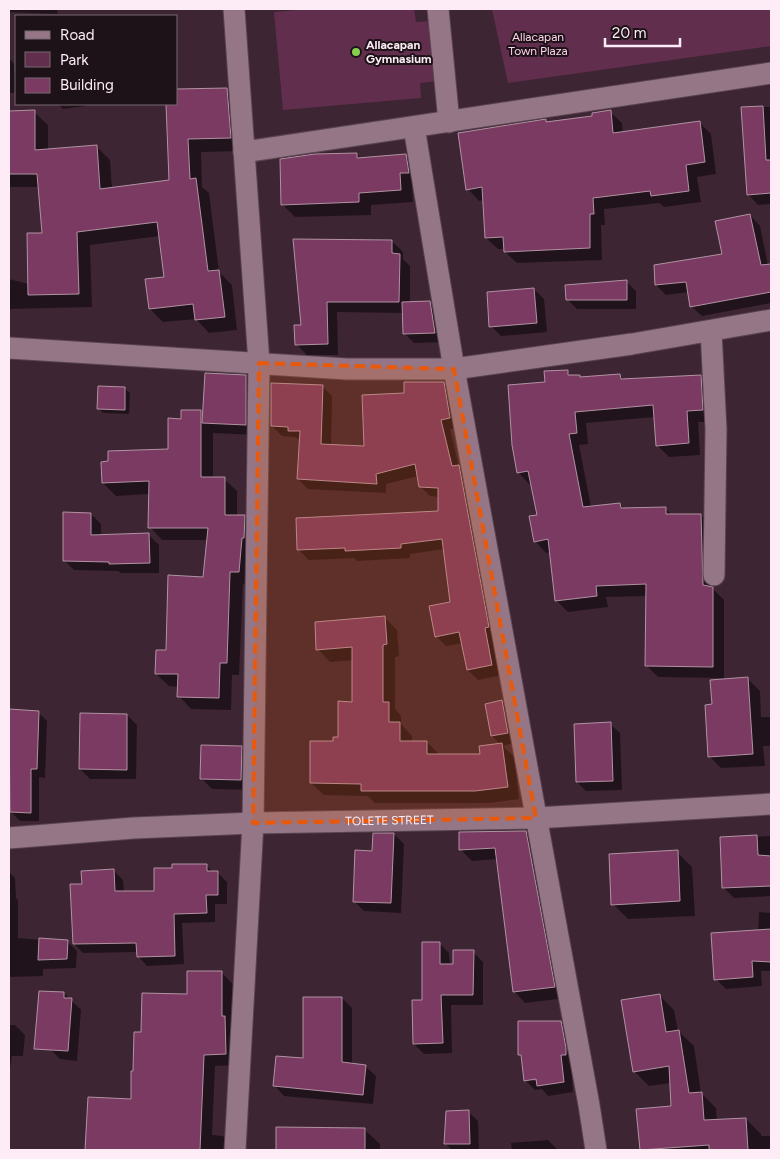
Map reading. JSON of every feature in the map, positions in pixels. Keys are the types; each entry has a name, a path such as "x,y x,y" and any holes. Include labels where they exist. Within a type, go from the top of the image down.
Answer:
{"street":[{"path":"234,9 259,363 253,823 235,1150"},
{"path":"438,9 449,122"},
{"path":"244,152 771,73"},
{"path":"414,127 454,369 596,1150"},
{"path":"9,348 347,369 454,369 632,344 771,320"},
{"path":"711,331 716,428 714,575"},
{"name":"TOLETE STREET","path":"9,838 134,828 253,823 536,818 771,804"}],"highlighted area":[{"path":"259,363 454,369 536,818 253,823"}],"green space":[{"name":"Allacapan Gymnasium","path":"309,9 414,9 416,22 432,21 437,81 420,83 421,98 283,110 274,12"},
{"name":"Allacapan Town Plaza","path":"492,9 771,9 771,46 508,83"}],"building":[{"path":"227,88 231,138 188,139 190,179 196,178 208,271 219,270 225,317 195,320 193,304 149,309 145,279 164,277 157,222 77,232 79,294 28,295 27,233 42,233 37,174 9,174 9,111 35,110 35,150 97,145 100,189 169,180 166,105 178,105 178,89"},
{"path":"763,106 766,160 771,160 771,193 747,195 741,107"},
{"path":"611,110 613,133 700,121 705,162 686,165 689,191 651,196 650,191 593,198 594,214 590,214 590,248 504,252 503,237 485,238 482,187 466,190 458,133 546,119 546,122 592,116 592,113"},
{"path":"357,153 357,158 406,154 409,173 400,173 401,190 359,193 359,202 281,205 280,159 315,154"},
{"path":"750,214 761,265 771,264 771,292 690,307 686,282 655,285 654,265 722,254 715,221"},
{"path":"293,239 392,240 392,253 400,254 399,302 327,302 328,344 295,345 294,325 301,325"},
{"path":"627,280 627,300 566,300 565,285"},
{"path":"534,288 537,323 489,327 487,292"},
{"path":"430,301 435,333 403,334 402,302"},
{"path":"568,370 568,375 580,375 580,377 620,374 621,379 701,375 703,410 687,411 689,443 656,446 653,405 575,412 577,433 569,434 583,507 620,503 621,508 666,507 666,514 701,514 703,585 713,587 713,667 645,666 646,584 596,586 597,596 555,601 548,539 534,542 529,516 537,515 528,471 517,473 512,445 508,385 545,382 544,371"},
{"path":"205,373 246,375 246,425 202,423"},
{"path":"404,382 444,382 450,418 441,420 452,466 459,465 489,627 485,628 492,665 467,670 459,632 435,637 429,606 450,602 442,539 401,544 401,548 345,551 345,548 297,550 296,518 438,511 438,488 419,487 415,464 376,474 377,484 297,479 300,431 288,431 288,427 271,426 271,383 323,385 321,444 364,446 362,395 404,393"},
{"path":"98,386 125,387 125,410 97,409"},
{"path":"181,410 201,410 201,477 225,477 225,515 245,515 239,572 230,572 227,663 220,663 219,698 177,697 178,674 155,674 156,650 166,650 168,575 203,577 208,528 148,528 149,481 102,483 101,462 108,461 108,451 168,449 168,418 181,419"},
{"path":"63,512 91,513 91,535 149,533 150,563 109,564 109,562 63,561"},
{"path":"385,616 387,644 383,645 383,702 389,702 389,722 400,722 400,741 427,741 427,754 480,754 479,746 502,743 508,787 475,791 361,791 361,784 310,783 310,741 333,741 333,737 338,737 338,701 352,702 352,647 316,650 315,622"},
{"path":"748,677 753,754 708,757 705,705 712,704 710,680"},
{"path":"502,700 508,733 491,736 485,704"},
{"path":"9,709 39,711 37,769 31,769 31,813 10,812"},
{"path":"80,713 127,714 127,770 79,769"},
{"path":"611,722 613,781 576,782 574,724"},
{"path":"201,745 242,746 241,780 200,779"},
{"path":"526,831 555,987 513,992 495,848 459,850 459,832"},
{"path":"373,833 394,833 391,903 353,902 355,850 372,851"},
{"path":"757,835 758,855 771,856 771,886 722,888 720,837"},
{"path":"678,850 680,901 611,905 609,854"},
{"path":"172,864 207,864 207,871 218,871 218,895 206,895 207,913 174,914 175,956 137,957 136,943 73,944 70,884 82,884 81,871 114,869 115,891 154,891 154,868 172,868"},
{"path":"771,929 771,962 752,961 753,977 714,980 711,933"},
{"path":"39,938 68,940 67,959 38,960"},
{"path":"422,942 440,942 440,964 453,964 453,950 474,950 473,995 441,995 443,1043 413,1044 412,1000 422,1000"},
{"path":"187,971 222,971 222,1016 225,1016 226,1054 204,1055 200,1150 85,1150 88,1097 131,1099 134,1032 141,1032 142,993 187,994"},
{"path":"39,991 64,992 64,998 72,998 68,1051 34,1049"},
{"path":"660,994 666,1032 679,1030 689,1093 702,1092 704,1120 746,1118 748,1150 709,1150 709,1145 640,1150 636,1109 671,1106 669,1066 633,1072 621,1000"},
{"path":"303,997 342,997 342,1062 366,1065 363,1095 273,1086 276,1056 303,1058"},
{"path":"518,1021 561,1021 566,1048 566,1055 561,1055 564,1082 537,1086 536,1079 524,1081 521,1055 518,1055"},
{"path":"469,1110 470,1144 444,1144 446,1111"},
{"path":"276,1127 365,1128 365,1150 276,1150"}],"place":[{"name":"Allacapan Gymnasium","path":"356,52"}]}
